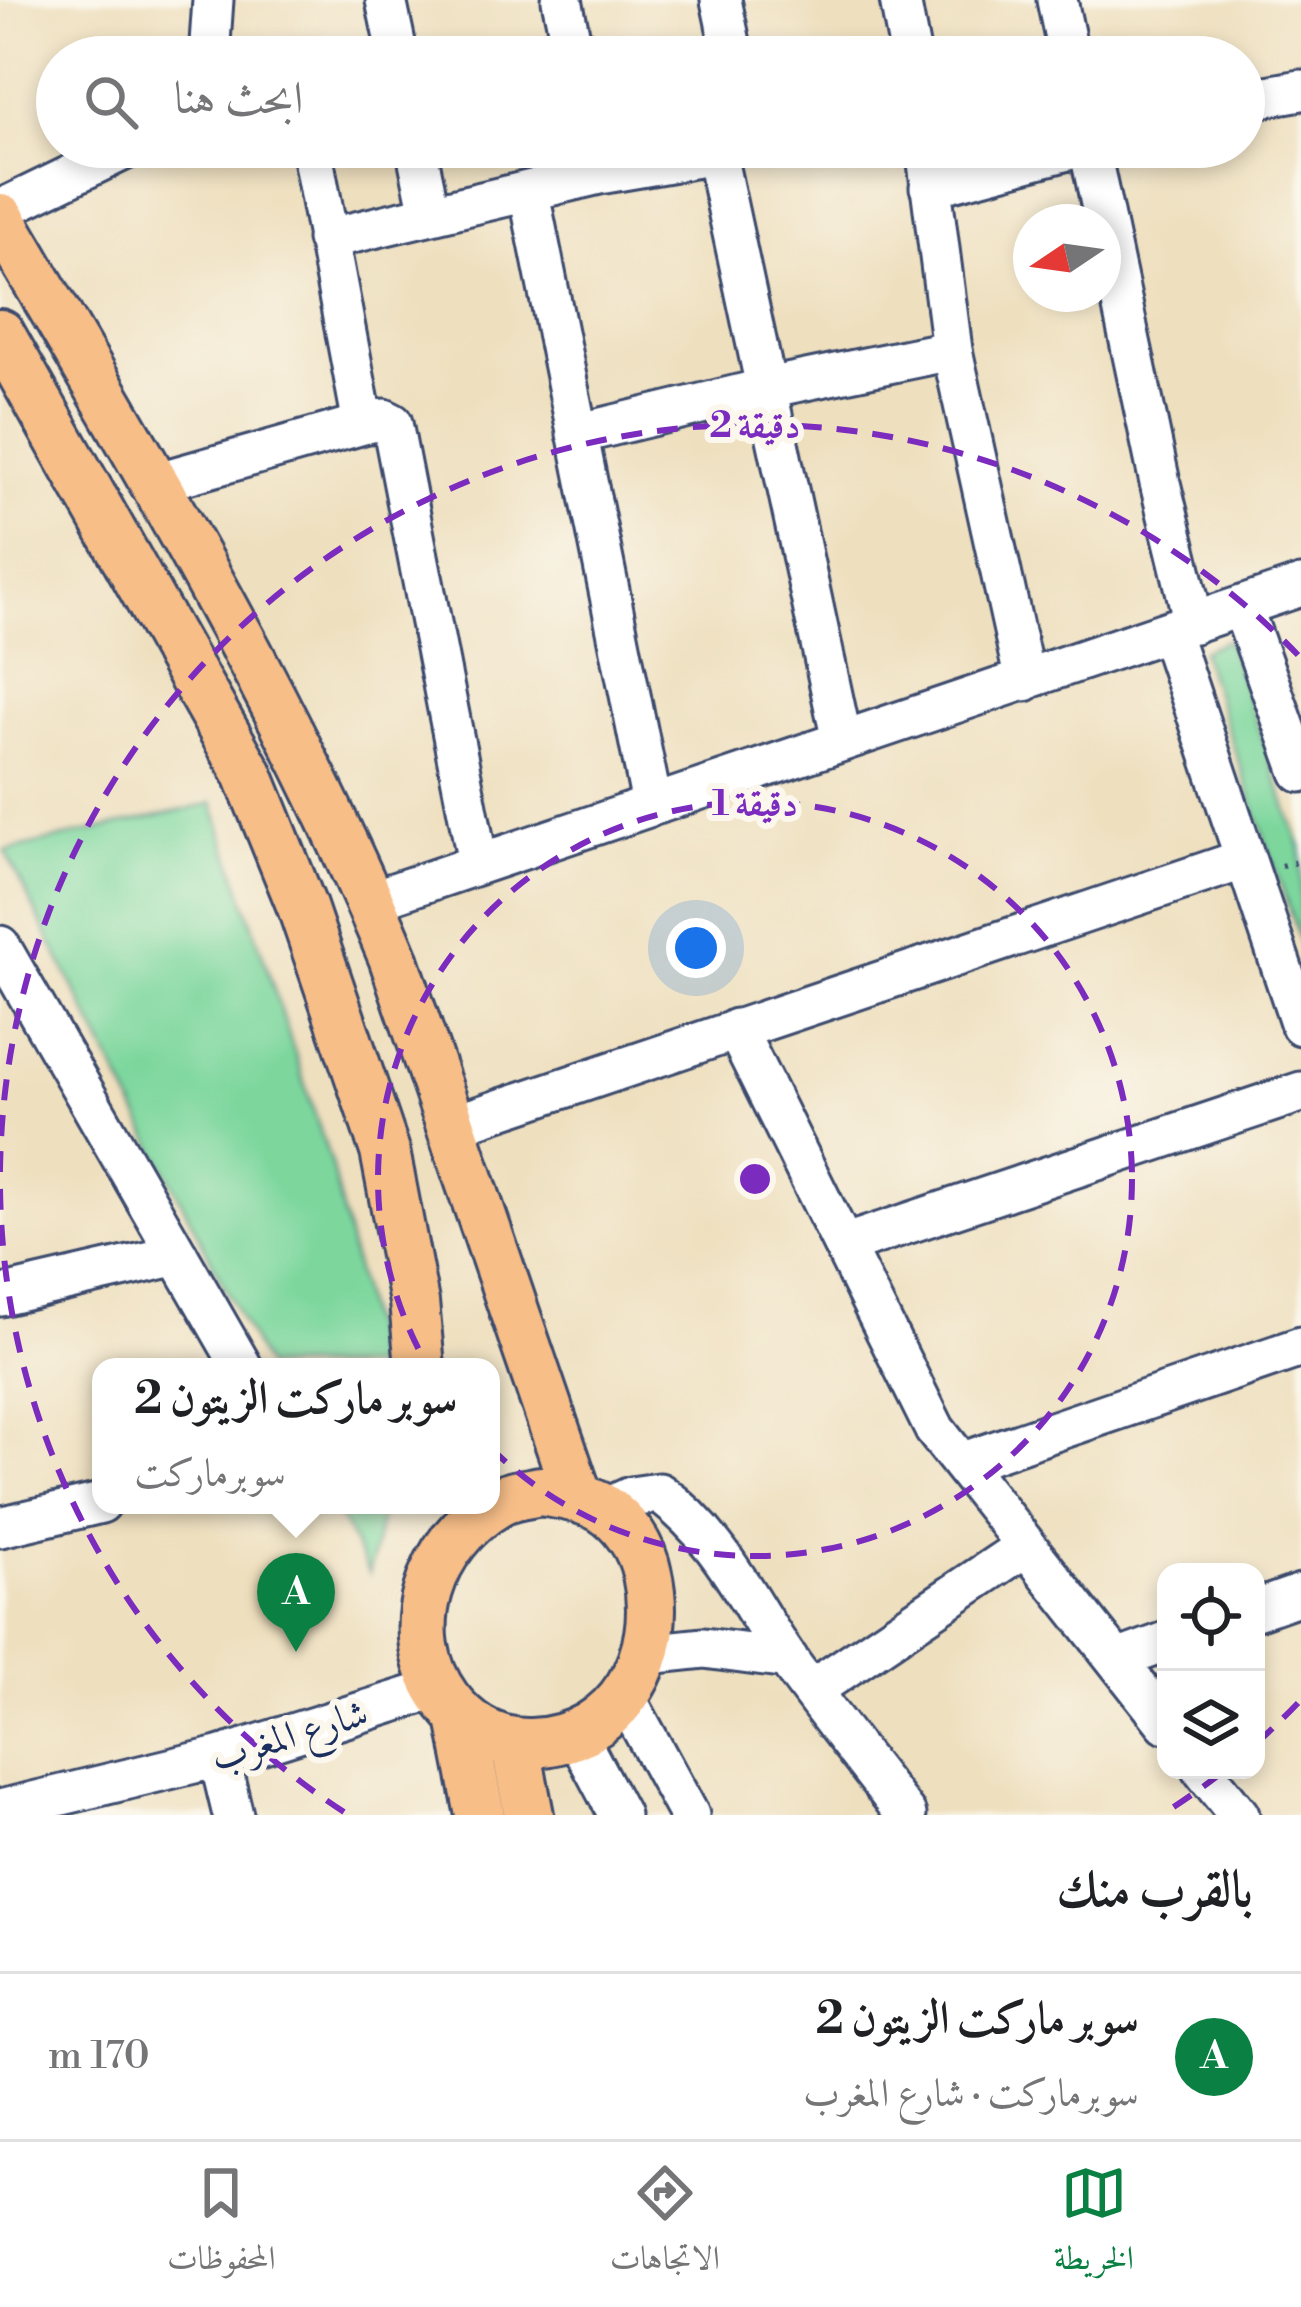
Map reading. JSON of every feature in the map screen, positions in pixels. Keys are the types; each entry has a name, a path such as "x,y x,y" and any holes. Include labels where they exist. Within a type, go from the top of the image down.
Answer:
{"main road":[{"path":"0,214 155,483 370,901 592,1503"},
{"path":"0,334 248,774 302,907 385,1150 414,1302 419,1358"},
{"path":"449,1703 486,1734 515,1743 546,1742 576,1734 604,1719 636,1675 653,1600 645,1563 632,1536 592,1503 541,1491 500,1501"},
{"path":"435,1514 439,1558"},
{"path":"480,1815 449,1703 427,1654 423,1622 428,1586 439,1558 481,1514"},
{"path":"515,1743 529,1815"}],"street":[{"path":"210,36 212,0"},
{"path":"386,0 394,36"},
{"path":"562,0 570,36"},
{"path":"722,0 729,36"},
{"path":"900,0 907,36"},
{"path":"1058,0 1066,36"},
{"path":"1265,96 1301,90"},
{"path":"0,214 89,168"},
{"path":"315,168 363,424"},
{"path":"420,168 430,214"},
{"path":"327,239 529,193 581,168"},
{"path":"733,168 766,388 842,741"},
{"path":"928,168 952,350 1025,681"},
{"path":"930,188 1003,168"},
{"path":"1093,168 1160,483 1182,627 1245,860 1301,1025"},
{"path":"529,193 652,804"},
{"path":"577,434 952,350"},
{"path":"155,483 363,424 385,419 392,423 478,862"},
{"path":"370,901 1301,586"},
{"path":"1242,607 1301,772"},
{"path":"451,1126 1245,860"},
{"path":"0,946 237,1358"},
{"path":"736,1029 934,1430 1157,1711"},
{"path":"843,1245 1301,1092"},
{"path":"0,1296 178,1255"},
{"path":"961,1463 1301,1347"},
{"path":"592,1503 659,1493 689,1514 906,1815"},
{"path":"0,1527 92,1505"},
{"path":"689,1815 636,1675 704,1648 800,1674 1026,1546"},
{"path":"1265,1607 1301,1594"},
{"path":"1117,1660 1157,1645"},
{"name":"شارع المغرب","path":"0,1810 449,1703"},
{"path":"576,1734 619,1815"},
{"path":"219,1756 232,1815"},
{"path":"1210,1779 1238,1815"}],"green space":[{"path":"1227,640 1301,848 1301,945 1201,651"},
{"path":"213,803 331,1164 373,1358 260,1358 5,851"},
{"path":"339,1514 381,1514 369,1574"}],"place":[{"name":"سوبر ماركت الزيتون 2","path":"296,1652"}]}
